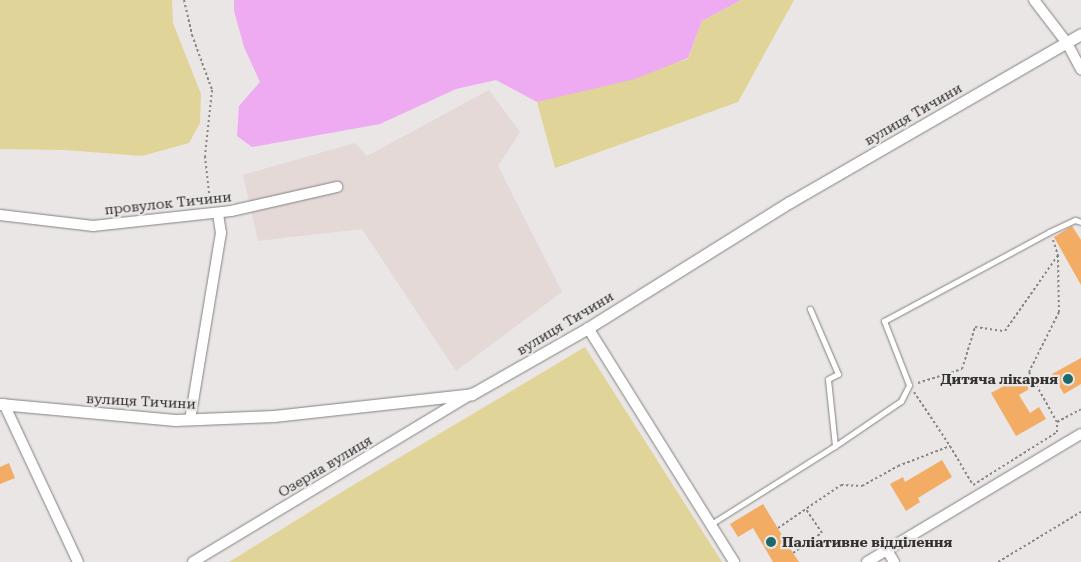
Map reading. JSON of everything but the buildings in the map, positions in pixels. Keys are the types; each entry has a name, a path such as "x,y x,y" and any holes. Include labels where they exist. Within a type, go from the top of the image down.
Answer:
{"street":[{"path":"1034,0 1067,43 1081,69"},
{"name":"вулиця Тичини","path":"2,404 190,420 274,416 472,394 588,328 790,202 1081,34"},
{"name":"провулок Тичини","path":"0,216 93,226 218,213 337,187"},
{"path":"190,420 221,233 218,213"},
{"path":"588,328 734,562"},
{"name":"Озерна вулиця","path":"193,562 472,394"},
{"path":"2,404 78,562"},
{"path":"867,562 1081,434"},
{"path":"887,550 894,562"}],"lane":[{"path":"710,525 835,446 901,401 909,385 884,321 1050,232 1075,220 1081,222"},
{"path":"810,309 838,374 828,379 835,446"}],"path":[{"path":"184,0 189,26 212,90 205,156 209,200 218,213"},
{"path":"1050,232 1058,255 1059,312 1029,372 1057,422 1057,432 973,484 909,385 962,369 975,327 1005,331 1058,255"},
{"path":"1057,422 1081,409"},
{"path":"778,528 841,485 862,486 898,466 950,446"},
{"path":"793,553 822,533 806,509"},
{"path":"998,562 1081,512"}],"shaded area":[{"path":"0,0 172,0 173,23 201,94 200,123 189,143 142,156 65,150 0,149"},
{"path":"234,0 741,0 702,21 688,58 635,79 537,102 496,80 456,89 380,124 252,147 237,136 239,106 260,82 244,47 234,11"},
{"path":"741,0 794,0 738,102 555,168 537,102 688,59 702,21"},
{"path":"489,90 520,132 498,166 562,292 456,371 362,229 258,241 243,175 355,143 367,156"},
{"path":"585,347 722,562 229,562 345,490"}],"place":[{"name":"Дитяча лікарня","path":"1068,379"},
{"name":"Паліативне відділення","path":"771,542"}]}
